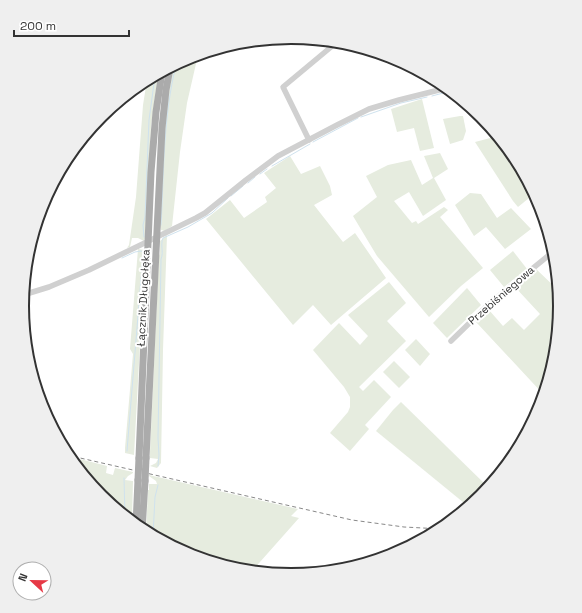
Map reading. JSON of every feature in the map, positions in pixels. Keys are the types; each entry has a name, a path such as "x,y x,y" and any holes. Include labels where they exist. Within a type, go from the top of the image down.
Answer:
{"main road":[{"name":"Łącznik Długołęka","path":"142,458 162,128 169,75"},
{"name":"Łącznik Długołęka","path":"137,518 141,480 149,241 155,128 161,80"},
{"name":"Łącznik Długołęka","path":"141,480 142,522"}],"street":[{"path":"309,140 283,87 330,48"},
{"path":"30,293 49,287 88,270 187,223 205,213 278,156 369,109 438,90"},
{"name":"Przebiśniegowa","path":"451,341 488,305 548,256"}],"shaded area":[{"path":"196,62 187,103 172,226 165,231 161,230 160,226 161,186 163,146 173,73"},
{"path":"157,82 151,127 145,239 144,241 138,238 132,238 130,247 127,248 129,245 136,197 146,89"},
{"path":"422,99 434,148 420,151 414,128 397,132 391,109"},
{"path":"463,116 466,131 463,140 450,144 443,119"},
{"path":"491,138 509,161 529,198 518,207 513,201 475,142"},
{"path":"440,153 448,169 434,178 446,200 423,216 409,192 394,201 412,223 416,221 418,224 444,207 448,210 440,217 483,268 461,286 429,317 377,256 353,216 377,197 366,176 388,165 411,160 422,185 433,178 424,156"},
{"path":"290,156 301,174 320,166 330,186 332,195 314,205 343,242 355,233 386,278 331,325 313,305 293,325 206,219 230,200 244,218 267,202 265,197 276,188 264,173"},
{"path":"470,193 481,194 497,218 511,208 531,229 505,249 486,227 474,236 455,205"},
{"path":"167,235 161,463 157,468 150,466 156,463 158,459 150,458 150,452 160,241"},
{"path":"138,249 144,250 145,252 134,455 125,453 125,448 133,354 130,349"},
{"path":"513,251 527,269 504,287 490,270"},
{"path":"535,268 552,284 553,306 551,341 539,390 476,322 489,310 503,326 512,318 524,330 540,314 514,286"},
{"path":"389,282 406,303 387,321 406,341 359,387 363,391 374,380 391,397 365,425 369,429 350,451 330,433 348,412 350,407 350,397 344,387 313,350 339,323 360,345 368,336 348,315"},
{"path":"467,288 481,305 447,338 433,323"},
{"path":"416,339 430,354 420,366 405,350"},
{"path":"394,361 410,377 399,388 383,372"},
{"path":"401,402 484,483 464,503 376,431"},
{"path":"78,458 107,466 106,473 113,475 115,468 133,472 125,480 133,481 132,514 106,492"},
{"path":"149,476 298,509 291,516 299,518 256,566 223,560 191,549 146,525 149,484 157,484 156,481"}],"waterway":[{"path":"161,225 166,125 175,72"},
{"path":"144,237 143,225 145,217 149,120 154,84"},
{"path":"432,96 442,93"},
{"path":"361,117 401,103 427,97"},
{"path":"313,142 358,118"},
{"path":"272,166 310,144"},
{"path":"260,174 267,169"},
{"path":"248,183 255,177"},
{"path":"231,196 243,186"},
{"path":"158,466 162,241 163,238 188,227 212,213 228,198"},
{"path":"122,258 135,252 143,252 127,451"},
{"path":"124,478 125,508"},
{"path":"153,529 155,497 158,485"}],"railway":[{"path":"77,457 352,520 404,527 430,528"}]}
